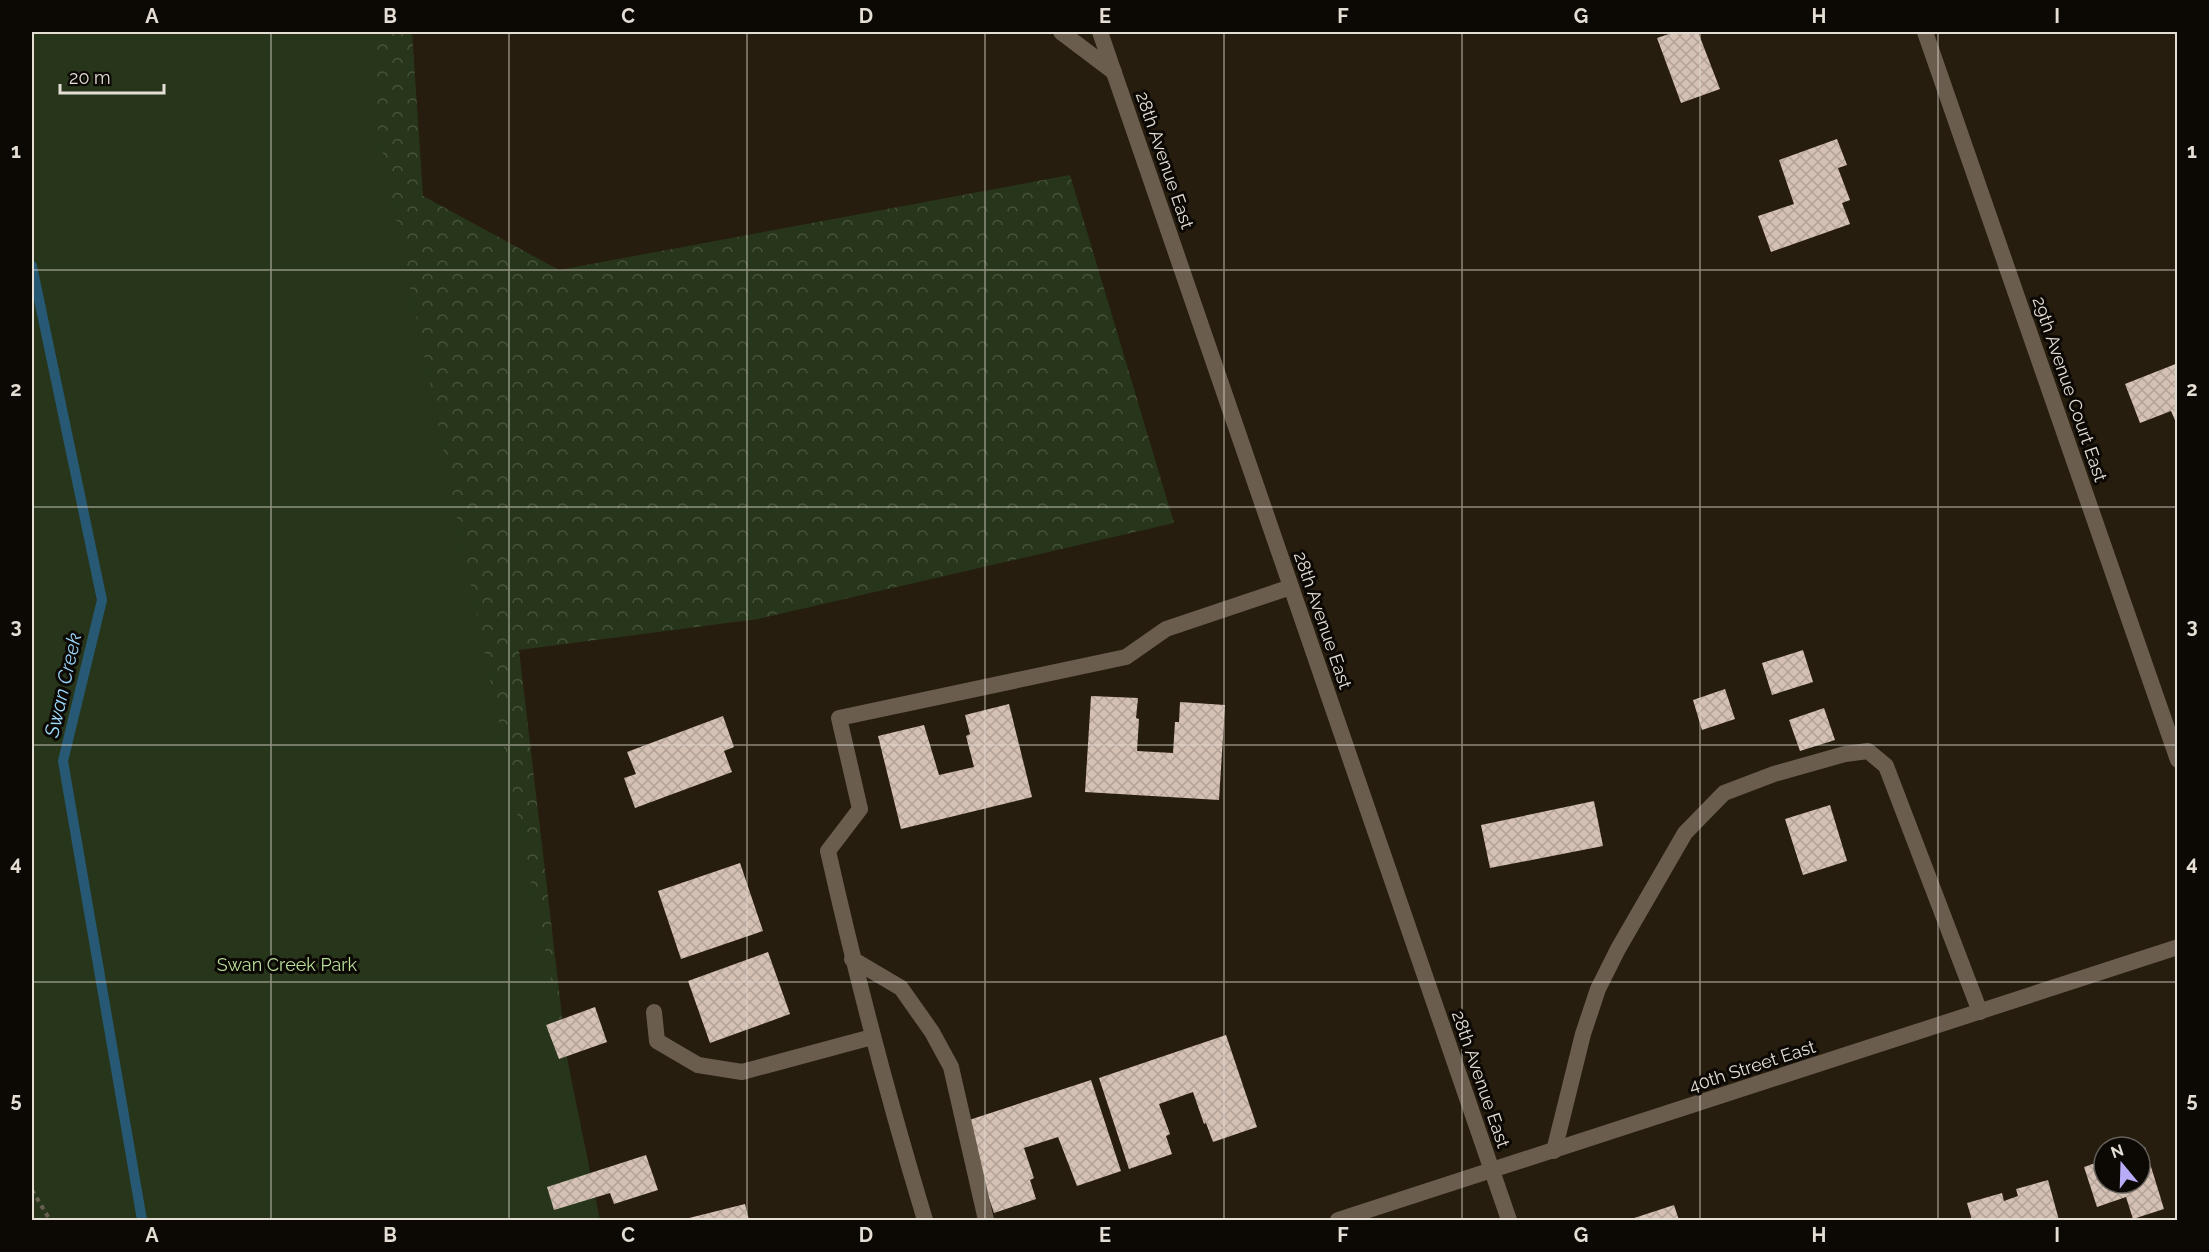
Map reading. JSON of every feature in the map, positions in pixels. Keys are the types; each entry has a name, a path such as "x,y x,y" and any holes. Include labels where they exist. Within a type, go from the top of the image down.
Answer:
{"street":[{"path":"1061,32 1114,72"},
{"name":"28th Avenue East","path":"1100,32 1509,1221"},
{"name":"29th Avenue Court East","path":"1925,32 2178,760"},
{"path":"925,1221 872,1036 828,851 860,809 839,718 1126,657 1166,629 1291,587"},
{"path":"1554,1151 1583,1034 1598,989 1618,949 1685,833 1724,793 1774,774 1845,754 1868,752 1886,766 1980,1012"},
{"name":"40th Street East","path":"1338,1221 2178,947"},
{"path":"852,959 901,988 932,1032 951,1068 986,1221"},
{"path":"654,1012 657,1041 698,1065 742,1072 872,1036"}],"path":[{"path":"32,1190 50,1221"}],"green space":[{"name":"Swan Creek Park","path":"32,32 412,32 423,196 559,270 1070,175 1174,523 758,619 519,650 586,1220 32,1220"},
{"name":"Swan Creek Park","path":"32,32 374,32 377,124 600,1220 32,1220"}],"building":[{"path":"1675,32 1698,32 1720,89 1681,103 1657,38"},
{"path":"1837,139 1847,165 1838,168 1850,200 1842,203 1850,224 1771,252 1758,216 1794,204 1779,160"},
{"path":"2178,363 2178,427 2171,411 2140,423 2125,384"},
{"path":"1803,650 1813,682 1772,695 1762,663"},
{"path":"1725,689 1735,719 1702,730 1693,700"},
{"path":"1091,696 1138,698 1137,751 1173,753 1175,722 1179,722 1180,702 1225,705 1219,800 1085,792"},
{"path":"1009,704 1032,797 901,829 878,736 924,725 939,775 974,767 966,736 970,734 965,715"},
{"path":"1824,708 1835,740 1800,751 1789,720"},
{"path":"723,716 734,747 724,751 732,772 635,808 624,778 636,774 627,752"},
{"path":"1594,801 1603,846 1490,868 1481,825"},
{"path":"1830,805 1847,861 1803,875 1785,819"},
{"path":"740,863 763,931 681,959 658,891"},
{"path":"768,952 790,1014 710,1043 688,981"},
{"path":"595,1007 607,1042 559,1059 546,1025"},
{"path":"1226,1035 1257,1127 1213,1142 1193,1092 1159,1104 1170,1134 1166,1136 1172,1154 1129,1169 1099,1078"},
{"path":"1091,1080 1121,1171 1077,1186 1058,1137 1024,1148 1034,1178 1030,1180 1036,1199 994,1213 963,1122"},
{"path":"646,1155 658,1190 614,1204 610,1193 554,1210 547,1187"},
{"path":"2092,1164 2092,1192 2084,1167"},
{"path":"2152,1170 2164,1209 2133,1219 2126,1197 2097,1207 2093,1195 2152,1195"},
{"path":"2048,1180 2059,1220 1972,1220 1967,1203 2002,1193 2004,1201 2018,1196 2016,1189"},
{"path":"745,1204 749,1220 681,1220"},
{"path":"1674,1205 1679,1220 1628,1220"}],"waterway":[{"name":"Swan Creek","path":"32,266 102,600 63,761 142,1220"}]}
